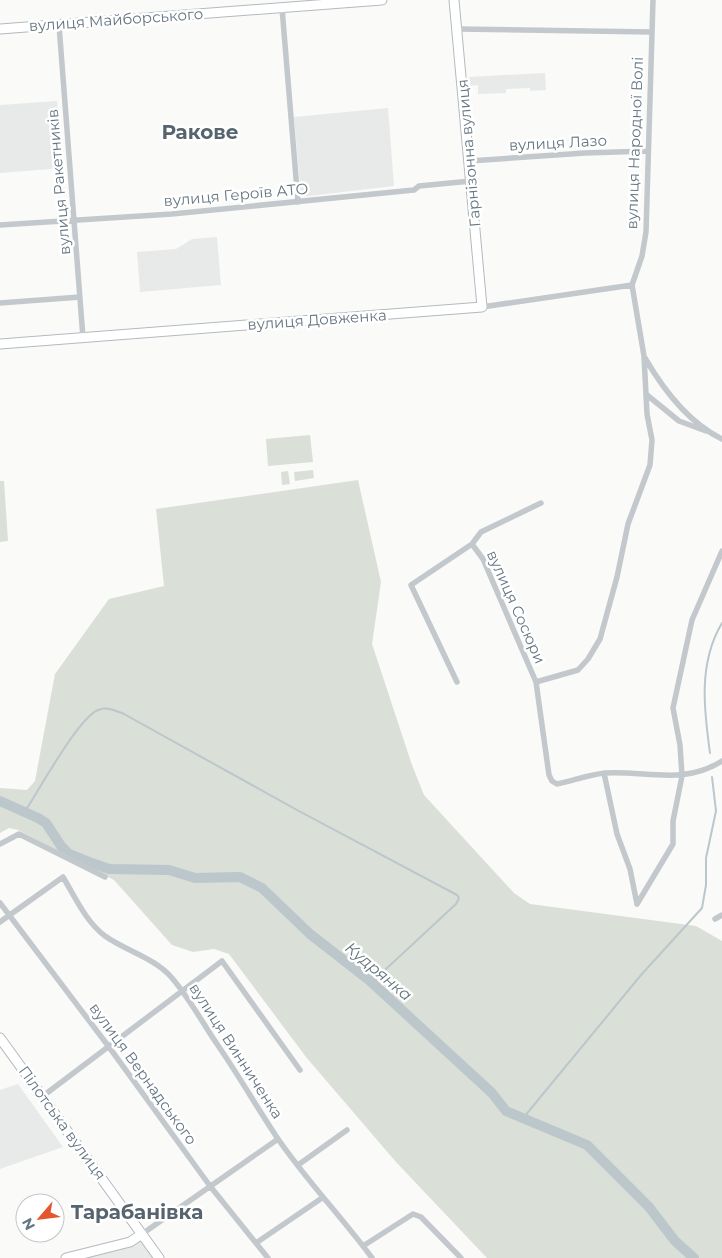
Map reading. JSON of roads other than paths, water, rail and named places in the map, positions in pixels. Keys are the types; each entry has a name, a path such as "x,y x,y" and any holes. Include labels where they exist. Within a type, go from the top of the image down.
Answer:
{"street":[{"name":"вулиця Майборського","path":"0,29 382,0"},
{"name":"Гарнізонна вулиця","path":"454,0 482,307"},
{"name":"вулиця Народної Волі","path":"632,285 642,256 646,232 653,0"},
{"path":"282,8 298,202"},
{"name":"вулиця Ракетників","path":"59,25 84,338"},
{"path":"457,29 652,32"},
{"name":"вулиця Лазо","path":"469,161 585,153 648,151"},
{"name":"вулиця Героїв АТО","path":"0,225 172,214 414,190 418,186 471,181"},
{"path":"536,682 578,670 588,659 600,639 617,577 630,517 650,465 652,440 647,414 644,356 632,285"},
{"name":"вулиця Довженка","path":"0,344 482,307 632,285"},
{"path":"0,303 80,296"},
{"path":"644,356 663,386 708,432"},
{"path":"647,395 679,422 722,438"},
{"path":"457,682 410,585 472,544 481,532 541,503"},
{"name":"вулиця Сосюри","path":"472,544 483,559 536,682 552,781 557,784 604,773"},
{"path":"722,551 692,620 673,708 680,745 682,776 673,821 673,844 637,904 630,869 617,834 604,773 682,776 706,771 722,761"},
{"path":"0,844 19,834 105,877"},
{"name":"вулиця Винниченка","path":"9,915 63,878 82,910 103,935 160,968 173,978 231,1063 247,1092 278,1139 322,1198 355,1233 372,1258"},
{"name":"вулиця Вернадського","path":"0,903 109,1047 210,1186 268,1258"},
{"path":"0,922 9,915"},
{"path":"715,919 722,915"},
{"path":"43,1096 222,960 300,1070"},
{"name":"Пілотська вулиця","path":"0,1038 159,1258"},
{"path":"298,1165 347,1130"},
{"path":"66,1258 130,1242 278,1139"},
{"path":"256,1243 322,1198"},
{"path":"363,1246 413,1214 422,1217 461,1258"}],"waterway":[{"path":"710,753 705,704 706,670 714,638 722,623"},
{"path":"24,813 69,741 90,716 98,710 105,709 111,709 124,714 297,810 457,895 459,898 456,904 372,982"},
{"path":"524,1117 641,975 702,908 706,885 706,858 716,811 712,777"},
{"name":"Кудрянка","path":"0,801 46,823 61,846 69,854 109,869 169,870 195,878 240,877 262,888 310,934 369,980 492,1093 506,1111 587,1145 649,1207 675,1241 694,1258"}],"district":[{"name":"Ракове","path":"200,132"},
{"name":"Тарабанівка","path":"137,1212"}]}
